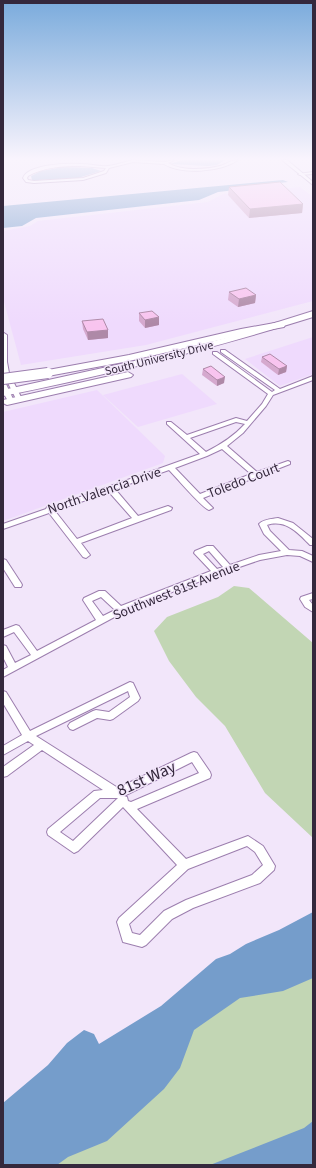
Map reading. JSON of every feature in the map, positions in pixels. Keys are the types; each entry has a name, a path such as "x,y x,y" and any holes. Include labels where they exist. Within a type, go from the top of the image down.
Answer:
{"highway":[{"path":"3,379 48,373 129,358 241,332 280,325"}],"main road":[{"name":"South University Drive","path":"9,395 147,362 280,325 313,314"},
{"name":"South University Drive","path":"9,395 96,383 219,352 313,324"}],"street":[{"path":"3,327 4,362 9,395"},
{"path":"219,352 274,392 312,380"},
{"name":"North Valencia Drive","path":"3,527 205,455 223,446 241,432 274,392"},
{"path":"185,438 236,420 249,423"},
{"path":"169,423 205,455"},
{"path":"223,446 256,474"},
{"name":"Toledo Court","path":"198,497 288,463"},
{"name":"Toledo Court","path":"170,467 209,508"},
{"path":"110,488 137,519"},
{"path":"76,542 168,508"},
{"path":"50,509 86,555"},
{"path":"287,552 267,532 263,524 273,520 289,523 313,543"},
{"path":"216,572 198,553 210,548 228,568"},
{"name":"Southwest 81st Avenue","path":"3,674 120,610 216,572 259,558 287,552 302,554 313,559"},
{"path":"4,565 18,585"},
{"path":"101,620 87,600 102,593 120,610"},
{"path":"313,596 304,599 313,609"},
{"path":"3,634 16,628 36,656"},
{"path":"3,648 12,668"},
{"path":"3,751 28,736 130,686 136,698 110,716 96,714 73,726"},
{"path":"3,695 28,736 123,800 184,865"},
{"path":"3,774 42,745"},
{"name":"81st Way","path":"123,800 74,848 52,832 98,794 123,800 206,775 194,756 123,800"},
{"path":"248,841 259,849 270,866 256,879 190,904 168,915 142,941 127,938 123,922 184,865 248,841"}],"shaded area":[{"path":"96,215 313,215 313,301 146,345 21,365 3,298 3,231 30,226 38,221"},
{"path":"313,337 313,374 280,386 245,359"},
{"path":"182,374 217,404 138,427 103,395"},
{"path":"97,390 165,456 163,463 3,521 3,412"}],"green space":[{"path":"234,586 249,588 313,643 313,838 265,793 225,726 196,697 169,661 154,631 167,617 218,597"},
{"path":"313,925 313,1165 3,1165"}],"water":[{"path":"3,215 68,215 36,218 22,226 3,228"},
{"path":"313,912 313,978 283,991 240,998 194,1030 180,1068 164,1089 107,1141 68,1157 57,1165 3,1165 3,1103 48,1065 67,1043 84,1030 94,1034 99,1044 161,1006 216,959 230,954 246,944 279,930"},
{"path":"313,1121 313,1165 210,1165 304,1128"}],"building":[{"path":"246,288 256,295 239,299 229,292"},
{"path":"152,311 159,317 145,320 139,313"},
{"path":"103,319 108,330 87,332 82,321"},
{"path":"270,354 287,366 279,369 262,357"},
{"path":"211,366 225,377 217,380 203,369"}]}
